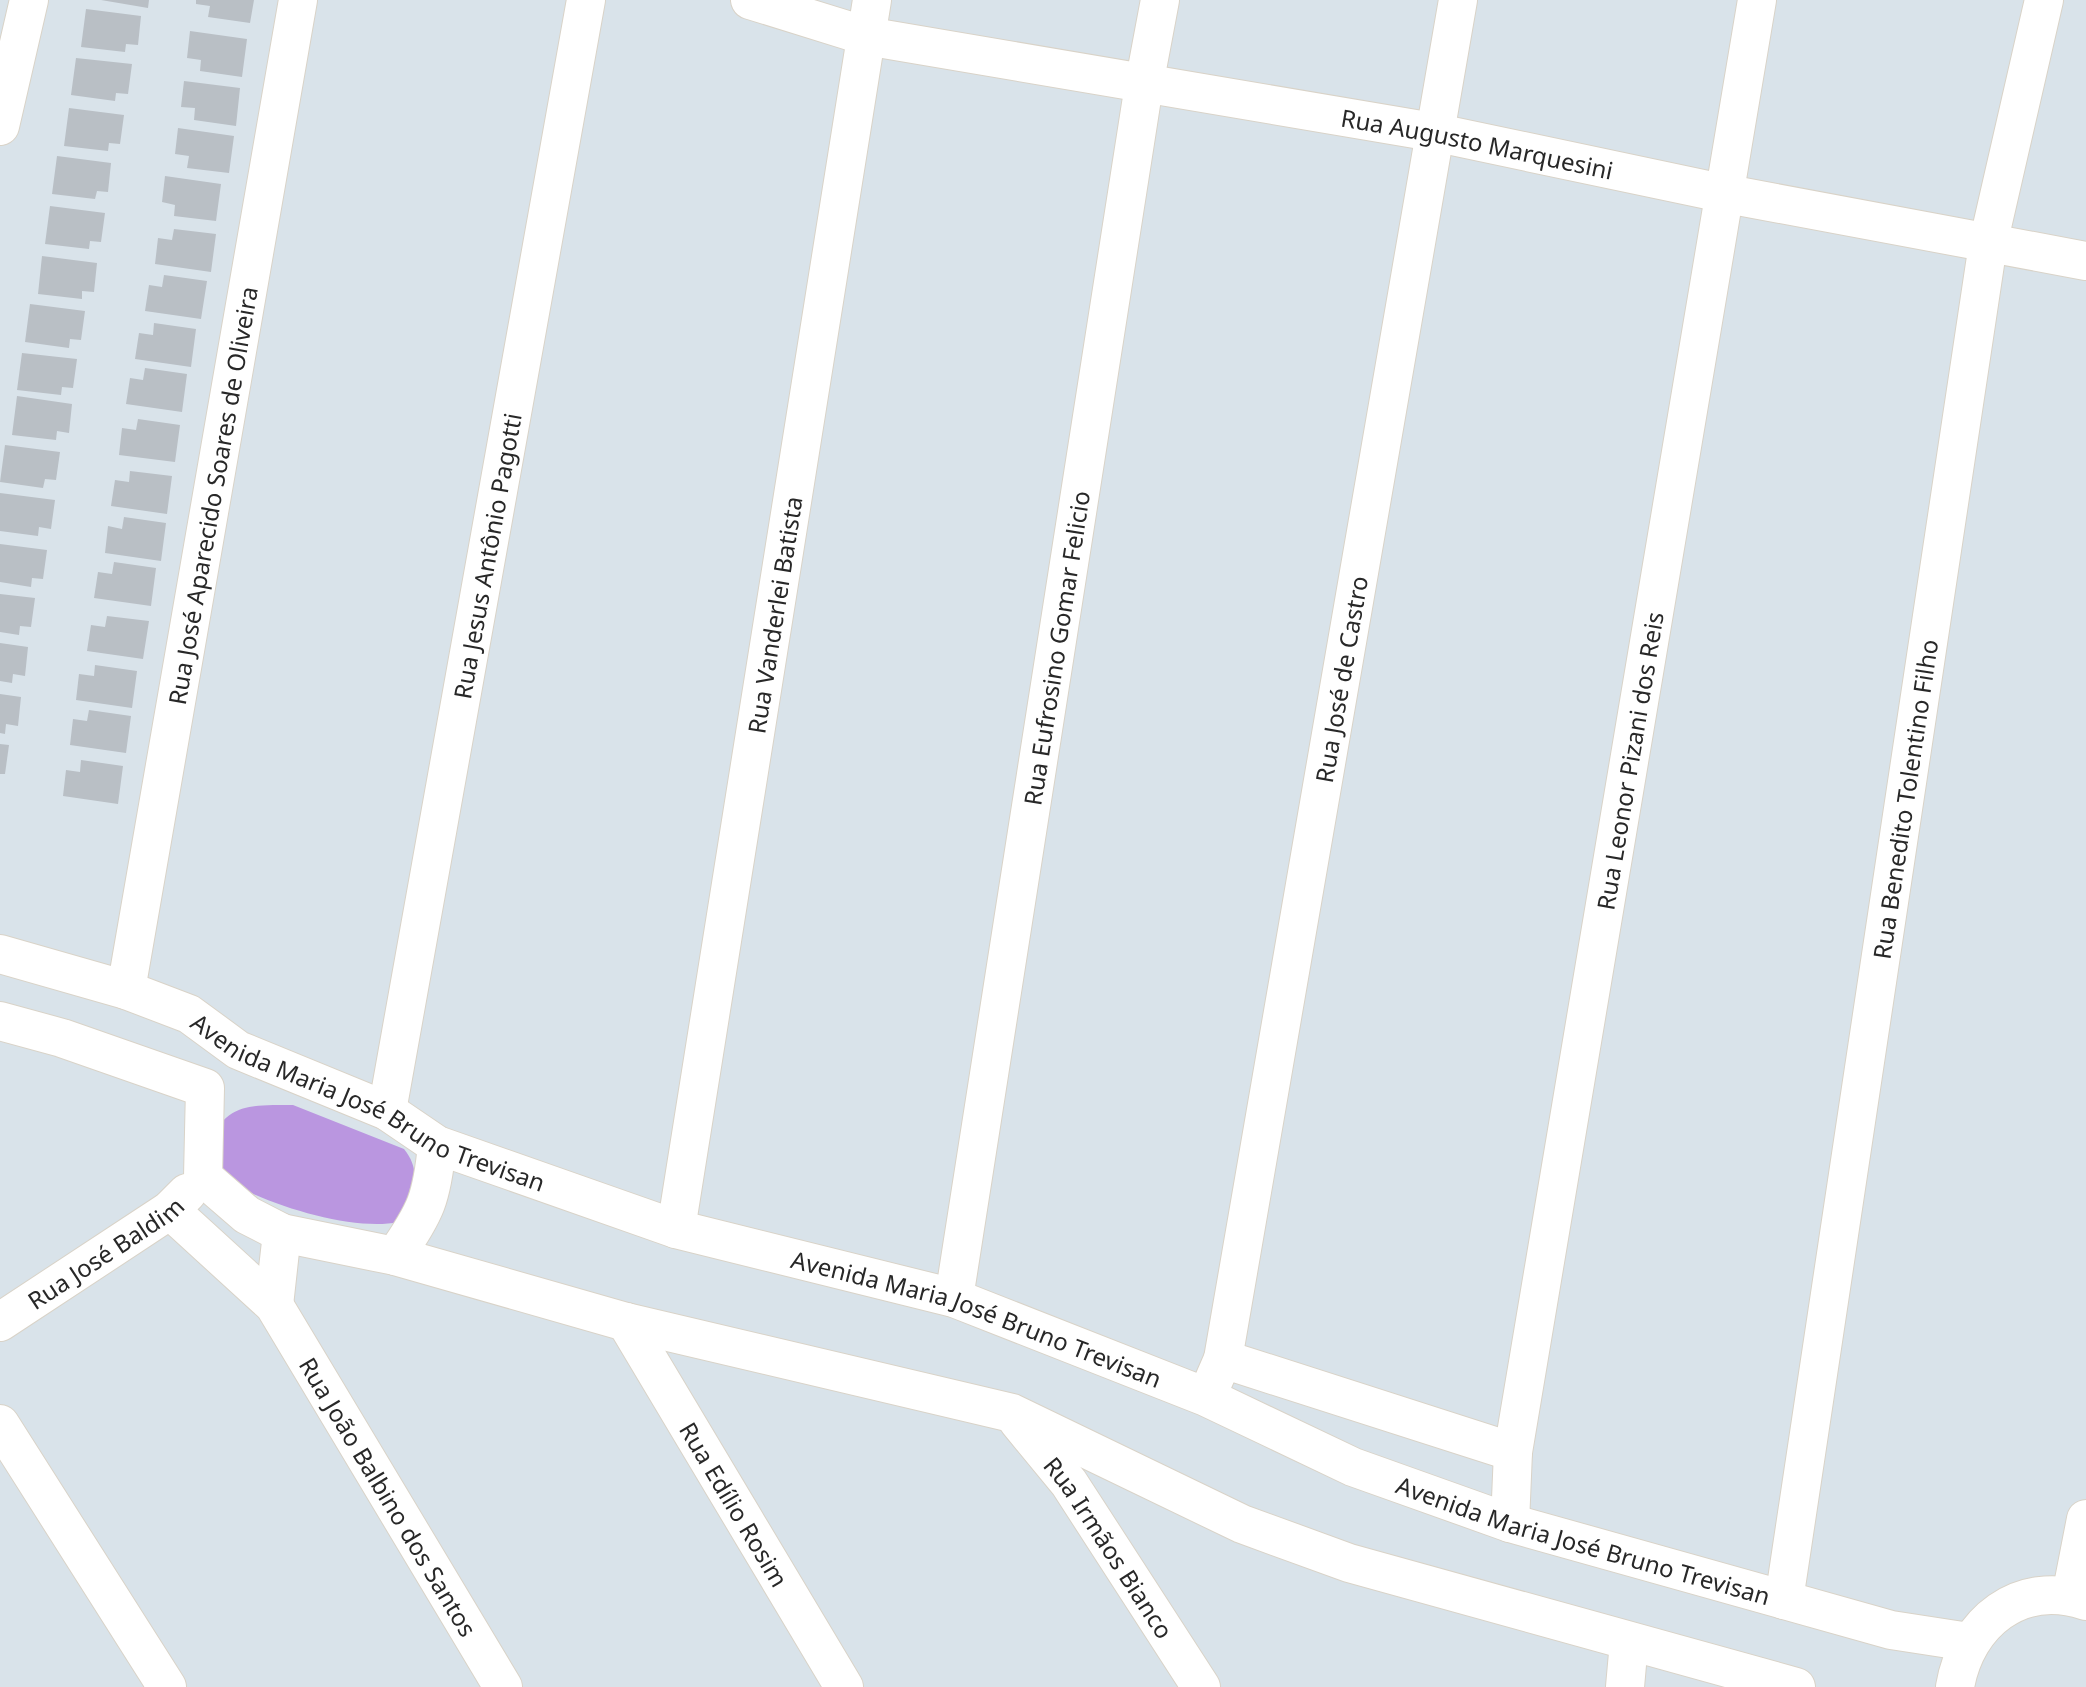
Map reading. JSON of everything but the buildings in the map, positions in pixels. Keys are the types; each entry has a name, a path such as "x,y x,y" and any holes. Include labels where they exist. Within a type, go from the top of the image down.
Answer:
{"street":[{"path":"0,126 29,0"},
{"name":"Rua José Aparecido Soares de Oliveira","path":"126,990 298,0"},
{"name":"Rua Jesus Antônio Pagotti","path":"387,1111 586,0"},
{"name":"Rua Augusto Marquesini","path":"750,0 869,18 1144,85 1433,132 1722,193 2086,261"},
{"name":"Rua Eufrosino Gomar Felicio","path":"954,1298 1144,85 1160,0"},
{"name":"Rua José de Castro","path":"1206,1397 1223,1359 1458,0"},
{"name":"Rua Leonor Pizani dos Reis","path":"1510,1523 1513,1452 1722,193 1757,0"},
{"name":"Rua Benedito Tolentino Filho","path":"1784,1600 1988,244 2044,0"},
{"name":"Rua Vanderlei Batista","path":"676,1229 869,18"},
{"name":"Avenida Maria José Bruno Trevisan","path":"0,954 126,990 189,1014 238,1050 387,1111 437,1145 676,1229 954,1298 1206,1397 1353,1467 1510,1523 1891,1630 1969,1642"},
{"path":"0,1021 62,1038 205,1088"},
{"path":"238,1050 227,1058 205,1088 203,1177 247,1215 282,1233 395,1256 626,1322 1012,1413 1242,1524 1349,1563 1796,1687"},
{"path":"395,1256 430,1199 437,1145"},
{"name":"Rua José Baldim","path":"0,1322 170,1210 203,1177"},
{"name":"Rua João Balbino dos Santos","path":"170,1210 274,1305 503,1687"},
{"path":"274,1305 282,1233"},
{"name":"Rua Edílio Rosim","path":"626,1322 844,1687"},
{"path":"1223,1359 1513,1452"},
{"name":"Rua Irmãos Bianco","path":"1012,1413 1069,1483 1201,1687"},
{"path":"0,1424 167,1687"},
{"path":"1955,1687 1959,1663 1983,1623 2013,1603 2047,1595 2078,1599 2086,1519"},
{"path":"1625,1687 1629,1642"}],"shaded area":[{"path":"293,1105 404,1149 414,1168 414,1177 411,1194 398,1222 357,1223 306,1213 258,1196 221,1176 212,1135 218,1126 238,1111"}]}
